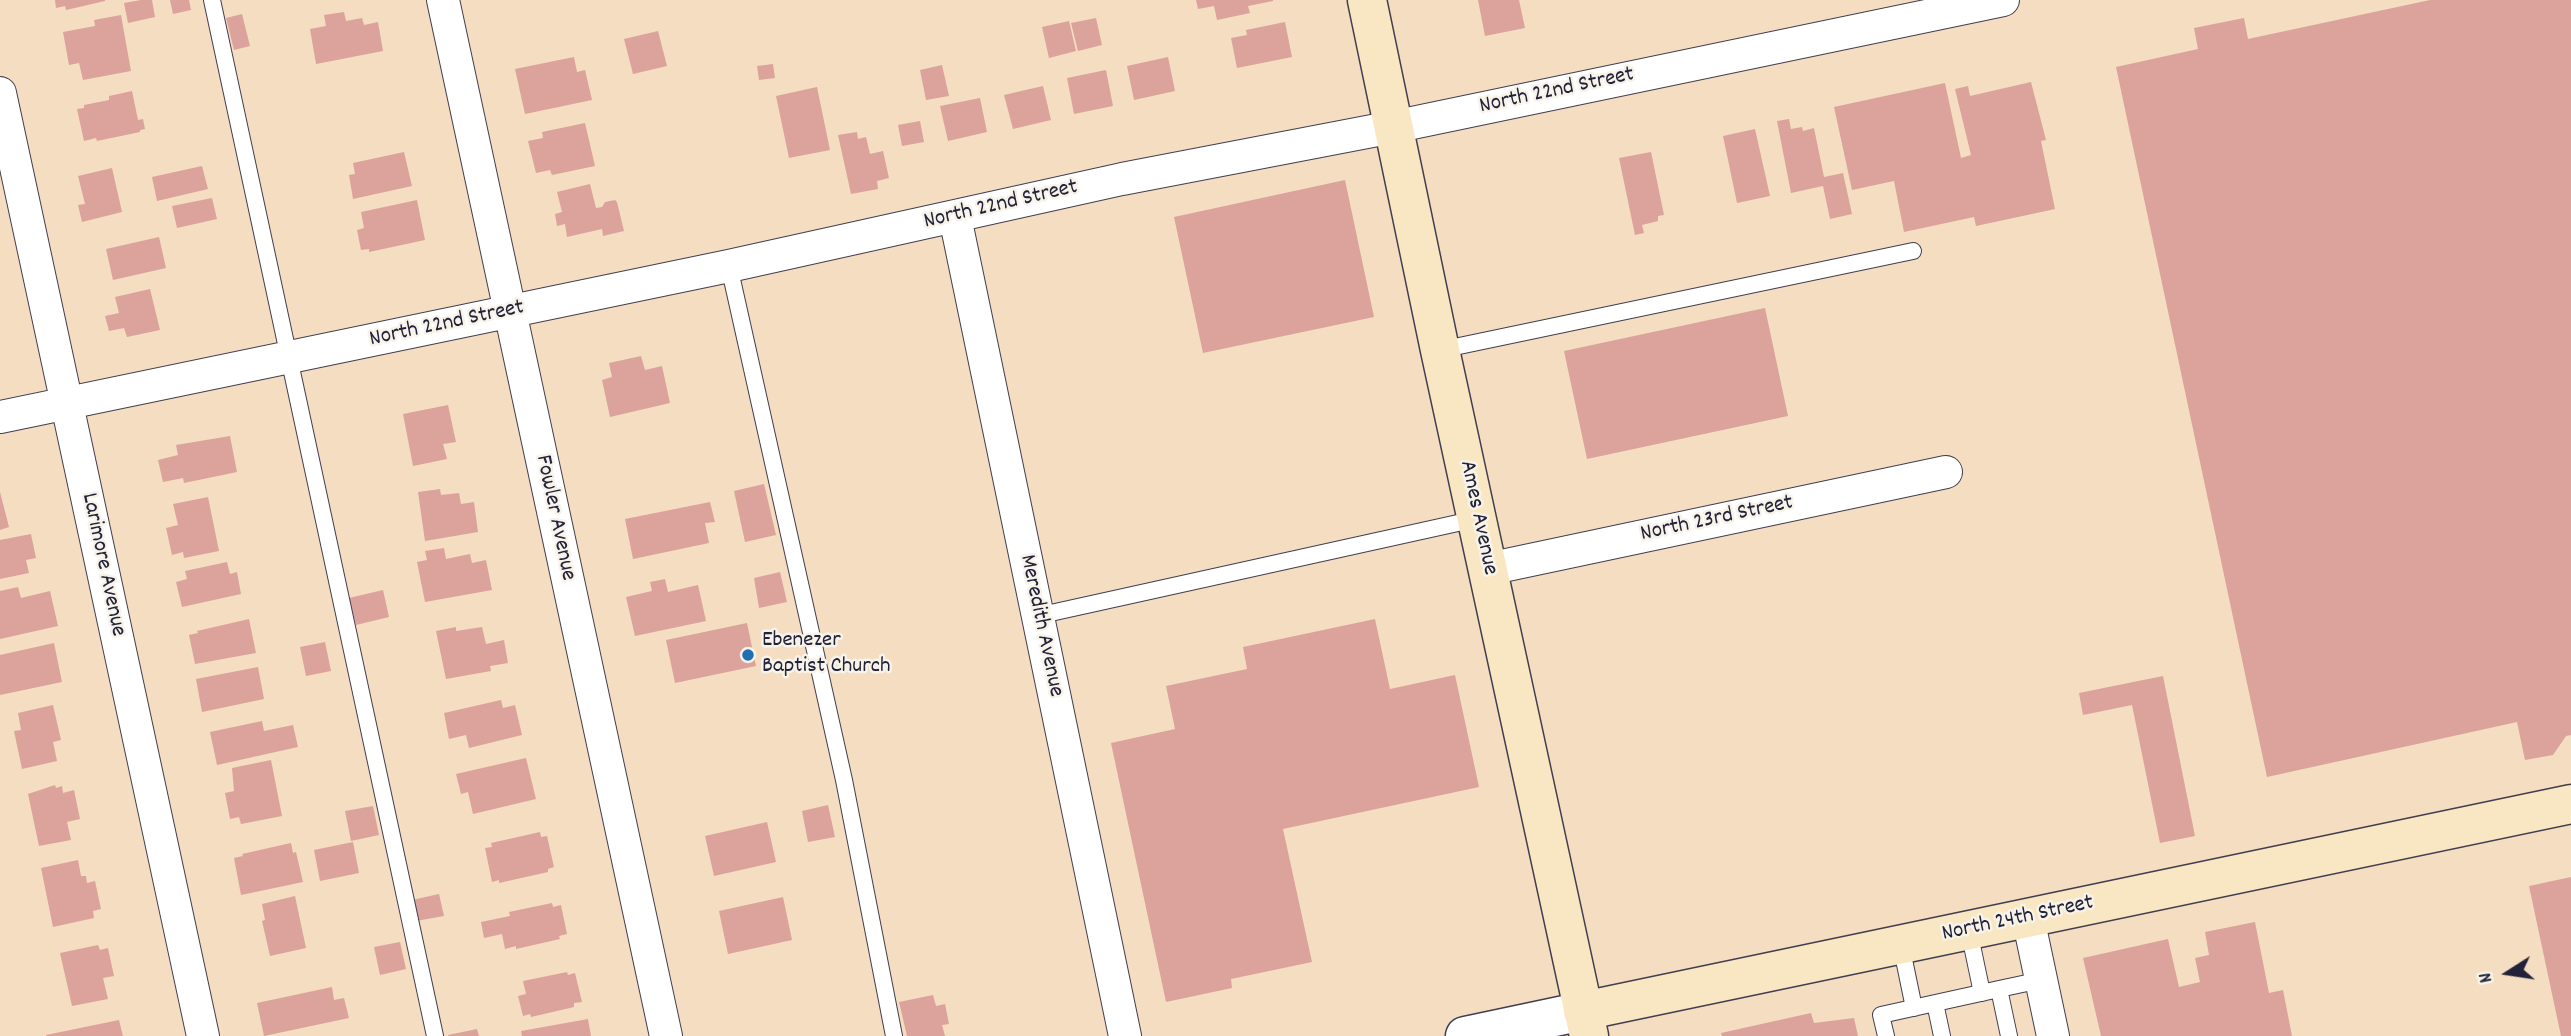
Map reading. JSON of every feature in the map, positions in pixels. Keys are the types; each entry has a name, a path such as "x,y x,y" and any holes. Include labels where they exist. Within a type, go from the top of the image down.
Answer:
{"main road":[{"name":"Ames Avenue","path":"1367,0 1586,1024"},
{"name":"North 24th Street","path":"1586,1024 1901,945 2571,804"}],"street":[{"name":"Fowler Avenue","path":"443,0 666,1036"},
{"name":"North 22nd Street","path":"0,417 729,266 1122,179 1393,127 2003,0"},
{"name":"Larimore Avenue","path":"0,93 204,1036"},
{"name":"Meredith Avenue","path":"955,217 1125,1036"},
{"name":"North 23rd Street","path":"1488,569 1946,472"},
{"path":"2028,918 2053,1036"},
{"name":"North 24th Street","path":"1465,1036 1586,1024"}],"lane":[{"path":"212,0 435,1036"},
{"path":"1440,350 1913,251"},
{"path":"729,266 845,780 894,1036"},
{"path":"1037,615 1476,518"},
{"path":"1969,931 1982,993"},
{"path":"1901,945 1914,1008"},
{"path":"1886,1036 1881,1015 2041,980"},
{"path":"1999,989 2010,1036"},
{"path":"1935,1003 1942,1036"}],"building":[{"path":"55,0 105,1 66,10 65,6 56,8"},
{"path":"152,0 155,17 128,23 124,3"},
{"path":"170,0 189,0 191,10 173,14"},
{"path":"1196,0 1273,1 1248,6 1250,13 1217,20 1214,6 1198,9"},
{"path":"1478,0 1519,0 1525,28 1485,36"},
{"path":"2430,0 2571,0 2571,735 2566,736 2553,755 2525,760 2517,722 2267,777 2116,67 2198,49 2194,28 2244,18 2248,39"},
{"path":"344,12 346,21 362,18 364,25 378,22 383,51 316,64 310,29 326,26 324,15"},
{"path":"242,14 250,46 234,50 226,18"},
{"path":"121,15 131,71 83,80 79,63 69,65 63,32 95,26 94,20"},
{"path":"1096,18 1102,45 1078,51 1071,23"},
{"path":"1069,21 1076,51 1049,58 1042,27"},
{"path":"1285,22 1292,57 1237,68 1231,38 1247,35 1246,30"},
{"path":"658,31 667,66 633,74 624,39"},
{"path":"574,57 577,72 585,70 592,100 525,114 515,69"},
{"path":"1168,57 1175,91 1134,100 1127,66"},
{"path":"773,64 775,78 759,80 757,66"},
{"path":"942,65 949,96 926,100 920,70"},
{"path":"1106,70 1113,106 1074,114 1067,78"},
{"path":"2031,82 2046,140 2041,141 2055,209 1976,226 1974,217 1904,232 1894,181 1852,190 1834,107 1945,83 1961,158 1971,155 1955,89 1968,86 1970,96"},
{"path":"1043,86 1051,120 1013,129 1004,95"},
{"path":"817,87 830,150 789,158 776,96"},
{"path":"132,91 138,120 143,119 145,129 97,141 96,138 84,141 77,109 109,100 109,96"},
{"path":"980,98 987,132 948,141 940,106"},
{"path":"1789,119 1791,129 1802,127 1803,131 1814,128 1824,177 1843,173 1852,214 1830,219 1823,186 1791,193 1777,121"},
{"path":"920,121 924,142 902,146 898,125"},
{"path":"585,123 595,166 552,175 550,170 536,173 528,141 543,138 542,132"},
{"path":"1755,129 1770,196 1737,203 1723,136"},
{"path":"857,132 858,139 866,137 870,154 883,151 889,178 877,181 878,189 851,194 838,135"},
{"path":"404,152 412,186 353,199 349,175 355,174 353,163"},
{"path":"1651,152 1664,215 1658,216 1658,221 1642,225 1644,233 1635,235 1619,158"},
{"path":"202,166 208,189 157,201 152,177"},
{"path":"112,168 122,212 82,222 78,205 85,204 78,176"},
{"path":"1345,180 1374,317 1203,353 1174,217"},
{"path":"590,184 596,208 602,207 605,202 617,202 624,231 603,236 602,229 567,237 565,224 557,226 555,214 562,212 557,192"},
{"path":"212,198 217,219 177,228 172,206"},
{"path":"417,200 425,240 369,252 369,249 361,250 357,230 364,228 361,212"},
{"path":"159,237 166,268 113,280 106,249"},
{"path":"150,289 160,330 127,337 124,328 109,331 105,316 119,313 115,297"},
{"path":"1765,308 1788,416 1587,459 1564,351"},
{"path":"641,356 645,370 662,366 670,403 610,417 602,380 612,377 609,363"},
{"path":"448,405 456,442 443,444 447,459 413,466 403,414"},
{"path":"230,436 237,472 184,483 183,478 163,482 158,460 178,455 176,445"},
{"path":"764,484 776,535 745,542 734,491"},
{"path":"440,489 441,495 459,493 461,504 474,502 478,532 425,541 418,492"},
{"path":"0,492 9,527 0,530"},
{"path":"208,497 219,551 184,558 183,552 172,555 166,528 178,525 173,504"},
{"path":"710,502 715,522 705,523 709,543 633,559 625,519"},
{"path":"31,534 36,558 26,560 29,573 0,579 0,540"},
{"path":"444,548 446,559 470,554 472,563 486,560 492,590 425,602 417,562 427,560 425,551"},
{"path":"227,562 230,574 237,572 241,594 182,607 176,582 187,579 185,571"},
{"path":"780,572 787,602 759,608 754,578"},
{"path":"665,579 668,592 698,585 706,621 635,636 626,597 652,591 650,582"},
{"path":"18,587 21,598 50,591 58,626 0,639 0,591"},
{"path":"383,590 389,617 356,625 349,598"},
{"path":"249,619 256,653 195,664 189,635"},
{"path":"1375,619 1390,689 1455,675 1479,787 1283,829 1312,962 1231,979 1232,988 1166,1002 1111,743 1175,729 1166,686 1247,669 1243,647"},
{"path":"747,623 756,666 675,683 666,640"},
{"path":"456,627 456,631 482,627 486,644 504,640 508,663 490,666 491,671 446,679 436,631"},
{"path":"325,642 331,671 306,676 300,647"},
{"path":"54,643 62,682 0,695 0,655"},
{"path":"258,667 264,699 202,712 196,679"},
{"path":"2163,676 2195,836 2160,843 2132,705 2083,715 2079,693"},
{"path":"501,700 503,708 515,705 522,735 469,748 466,735 449,739 444,713"},
{"path":"53,705 61,740 53,742 57,761 22,769 14,731 21,730 18,713"},
{"path":"262,721 264,731 293,725 298,747 217,765 210,732"},
{"path":"526,758 536,799 473,814 468,792 461,794 456,774"},
{"path":"271,760 282,816 241,824 239,817 230,819 225,793 234,791 232,768"},
{"path":"55,785 56,788 62,786 63,793 74,790 80,819 67,822 71,840 39,846 28,794"},
{"path":"828,805 835,837 808,842 802,811"},
{"path":"373,806 379,835 351,841 345,811"},
{"path":"767,822 776,862 714,876 705,836"},
{"path":"540,832 541,837 547,836 554,867 548,869 548,872 499,883 499,880 492,882 485,848 492,847 491,843"},
{"path":"353,842 359,873 320,881 314,850"},
{"path":"291,843 293,853 296,852 303,882 241,895 234,858"},
{"path":"78,860 81,876 86,876 87,883 95,881 101,909 93,911 94,918 53,927 41,868"},
{"path":"2571,877 2571,1036 2561,1036 2529,886"},
{"path":"439,894 444,916 416,921 412,900"},
{"path":"295,896 306,948 270,956 262,921 265,920 262,904"},
{"path":"783,897 792,940 728,954 719,911"},
{"path":"552,903 553,907 561,905 567,934 559,936 560,939 505,949 502,934 484,938 481,922 510,916 509,912"},
{"path":"2255,922 2269,993 2283,990 2292,1036 2101,1036 2083,958 2168,939 2179,987 2200,982 2195,958 2209,955 2205,932"},
{"path":"400,942 406,969 380,975 374,947"},
{"path":"98,945 100,950 108,948 114,976 103,978 108,999 72,1006 60,953"},
{"path":"567,972 568,975 575,973 582,1002 574,1003 574,1007 531,1017 530,1014 523,1016 518,996 526,994 523,981"},
{"path":"332,987 334,1000 344,998 349,1018 264,1036 257,1003"},
{"path":"933,995 936,1006 945,1004 949,1024 942,1025 945,1036 907,1036 899,1002"},
{"path":"1811,1013 1814,1023 1854,1018 1858,1036 1722,1036 1721,1033"},
{"path":"588,1019 591,1036 522,1036 521,1031"},
{"path":"119,1020 123,1036 46,1036 46,1035"},
{"path":"477,1029 479,1036 448,1036 448,1035"}],"place":[{"name":"Ebenezer Baptist Church","path":"748,655"}]}
